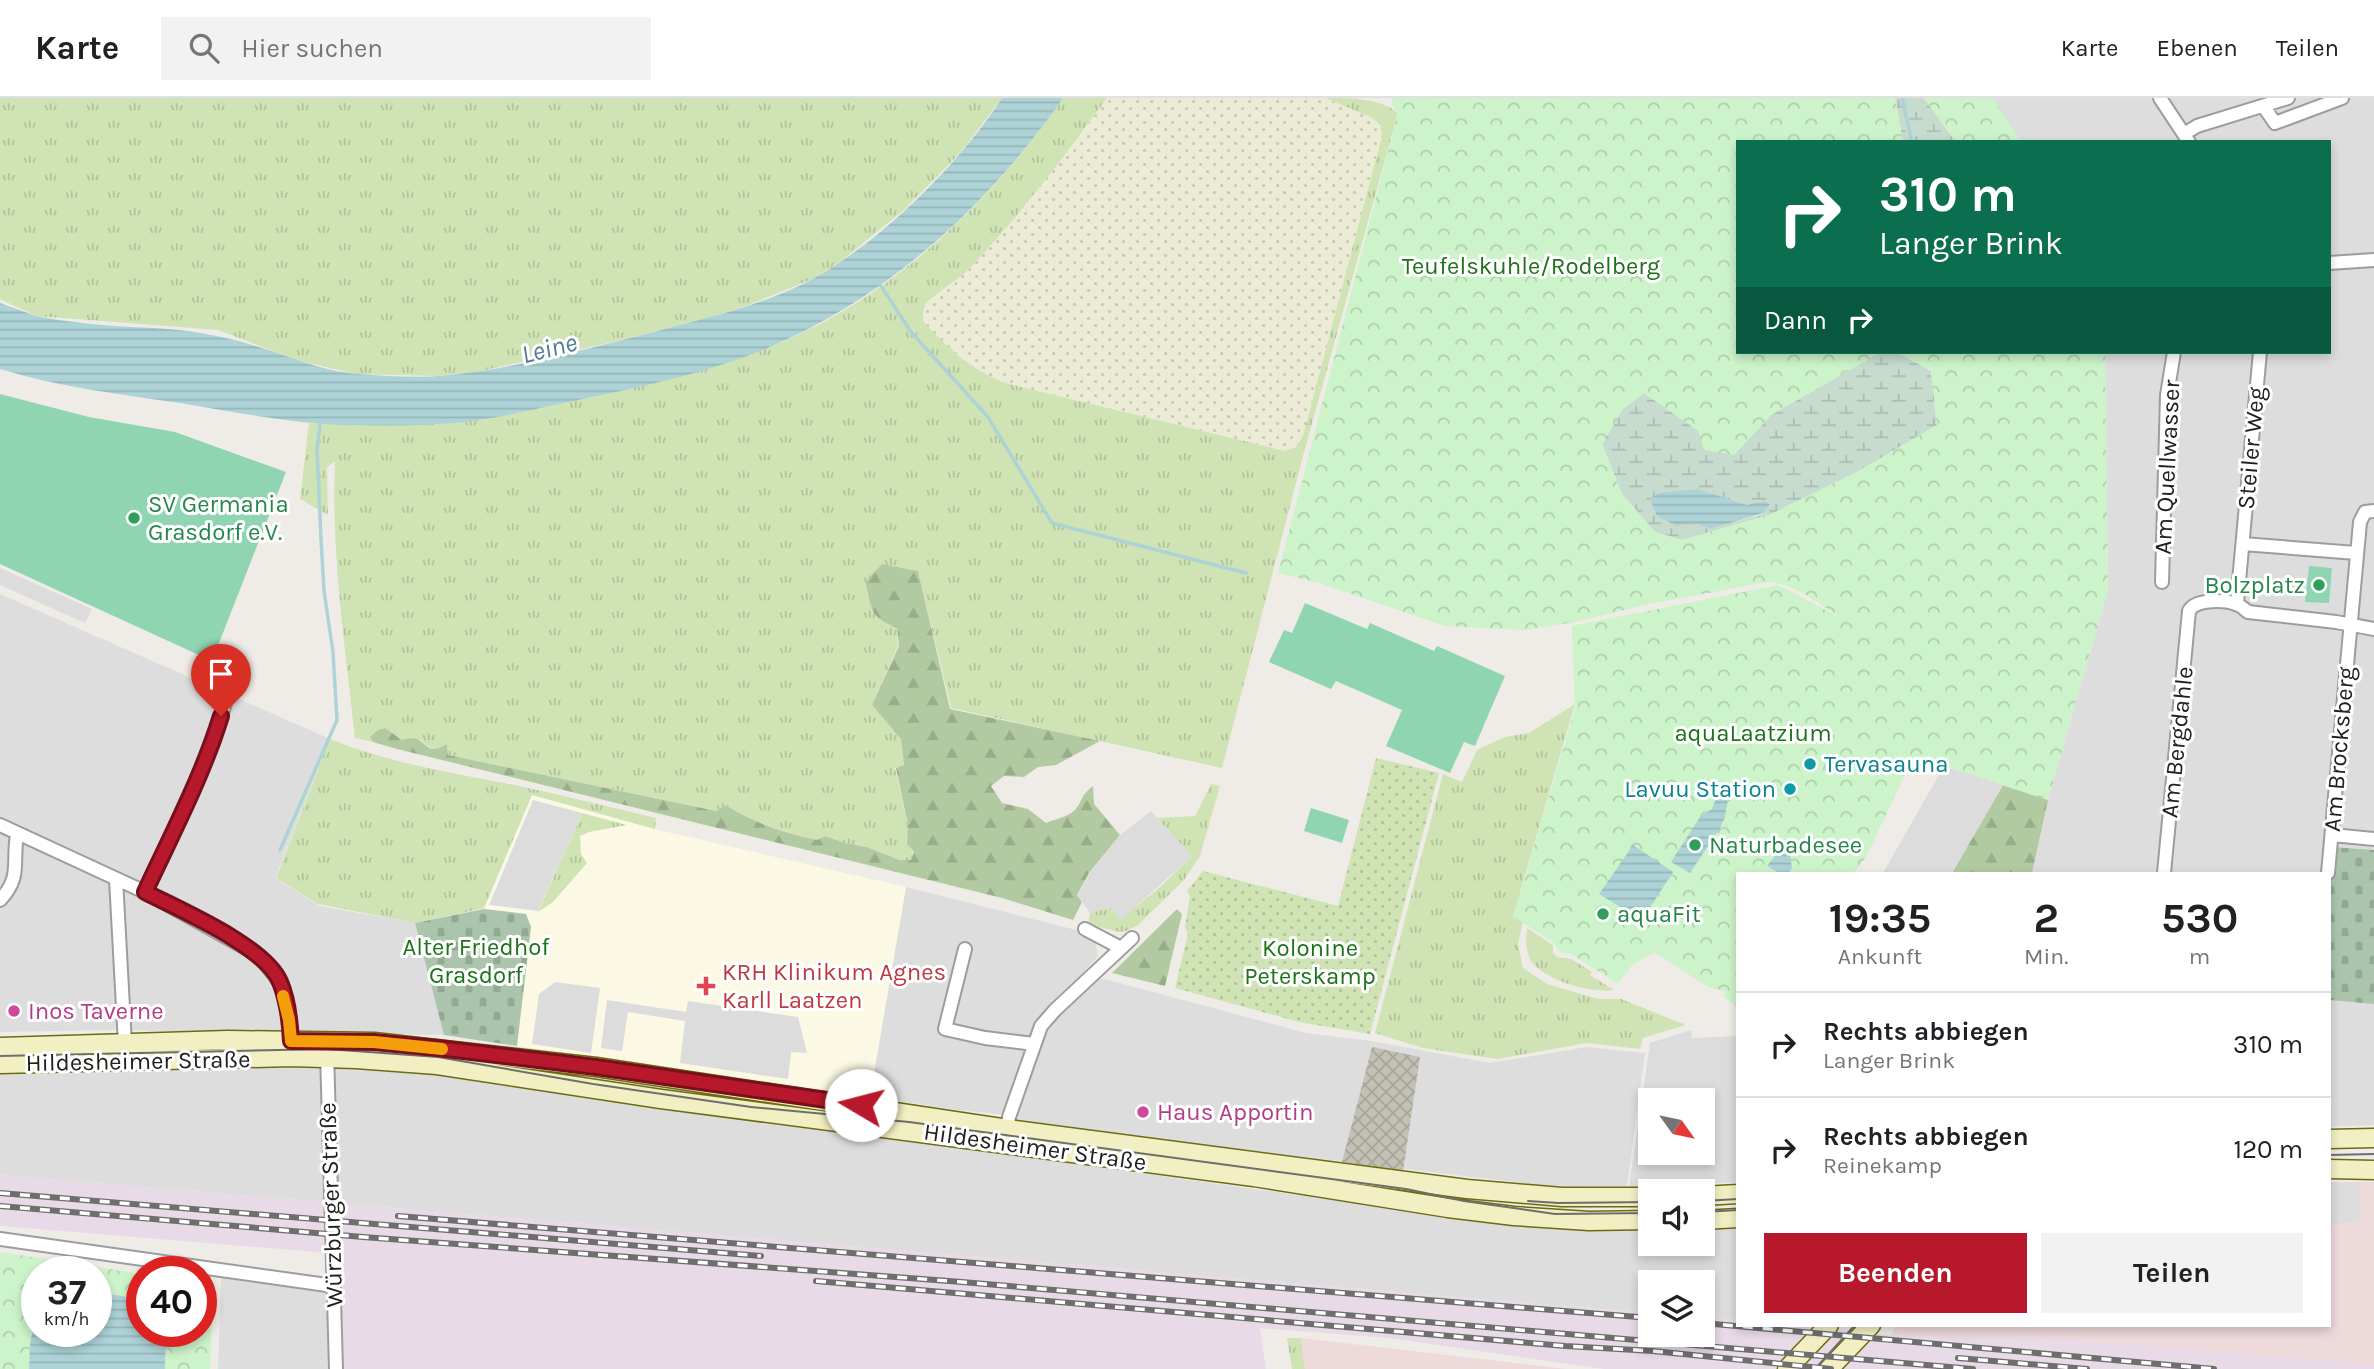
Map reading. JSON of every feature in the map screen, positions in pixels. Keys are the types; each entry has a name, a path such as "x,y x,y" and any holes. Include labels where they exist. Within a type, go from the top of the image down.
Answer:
{"street":[{"path":"2160,98 2186,138 2197,126 2288,98"},
{"path":"2264,107 2275,123 2342,98"},
{"path":"2331,263 2374,260"},
{"name":"Am Quellwasser","path":"2162,582 2167,395 2175,354"},
{"name":"Steiler Weg","path":"2236,603 2260,354"},
{"name":"Am Brocksberg","path":"2328,872 2360,522 2365,512 2374,511"},
{"path":"2243,544 2357,553"},
{"name":"Am Bergdahle","path":"2164,872 2189,611 2192,605 2200,601 2236,603"},
{"path":"2236,603 2248,612 2374,629"},
{"path":"145,892 213,743 229,690"},
{"path":"0,825 145,892 239,942 258,955 280,982 289,1020 291,1049"},
{"path":"0,900 16,878 17,835"},
{"path":"2332,835 2374,839"},
{"path":"116,879 125,1044"},
{"path":"1085,929 1121,948"},
{"path":"1007,1136 1009,1117 1041,1026 1132,938"},
{"path":"965,949 945,1028 985,1038 1034,1044"},
{"name":"Hildesheimer Straße","path":"0,1047 228,1040 291,1049"},
{"name":"Hildesheimer Straße","path":"0,1064 327,1049 674,1101 1467,1189 1562,1197 1638,1198"},
{"name":"Würzburger Straße","path":"327,1049 336,1369"},
{"name":"Hildesheimer Straße","path":"1007,1136 1514,1216 1589,1221 1638,1220"},
{"path":"2331,1139 2374,1138"},
{"path":"2331,1169 2374,1170"},
{"path":"1715,1195 1736,1194"},
{"path":"1715,1219 1736,1218"},
{"path":"0,1239 334,1286"},
{"path":"1787,1369 1827,1327"},
{"path":"1829,1369 1869,1327"}],"shaded area":[{"path":"1993,98 2374,98 2374,1125 2331,1127 2331,872 2032,872 2048,800 2108,590 2105,354 2331,354 2331,140 2020,140"},
{"path":"0,568 92,609 85,623 0,585"},
{"path":"0,594 330,739 275,878 320,906 415,923 444,1035 111,1030 0,1032"},
{"path":"1944,766 2003,785 1953,872 1884,872"},
{"name":"KRH Klinikum Agnes Karll Laatzen","path":"532,795 658,830 906,887 870,1096 517,1046 531,927 526,914 484,909"},
{"path":"533,800 582,813 538,911 489,905"},
{"path":"1151,811 1192,856 1121,920 1111,907 1090,913 1078,895 1089,874 1119,836"},
{"path":"906,887 1076,930 1095,940 1098,956 1035,1026 1006,1115 870,1096"},
{"path":"1101,978 1306,1033 1371,1041 1490,1063 1587,1047 1645,1053 1640,1088 1638,1088 1627,1186 1555,1187 1016,1122 1025,1081 1041,1037 1062,1009"},
{"path":"555,982 600,988 591,1053 532,1044 539,994"},
{"path":"607,1000 686,1012 688,1001 798,1017 807,1053 791,1052 788,1079 680,1063 685,1021 628,1012 622,1051 601,1048"},
{"path":"1691,1030 1692,1038 1736,1036 1736,1182 1715,1183 1715,1179 1638,1179 1638,1187 1629,1187 1638,1125 1638,1166 1715,1166 1715,1088 1643,1088 1650,1043"},
{"path":"1372,1047 1420,1057 1403,1171 1342,1162"},
{"path":"1424,1058 1495,1068 1492,1096 1420,1086"},
{"path":"198,1067 339,1067 423,1073 1433,1214 1571,1230 1638,1229 1638,1256 1715,1256 1715,1229 1736,1229 1736,1320 1715,1318 1715,1270 1638,1270 1638,1312 0,1175 0,1073"},
{"path":"190,1073 186,1180 131,1179 133,1074"},
{"path":"1003,1174 1015,1176 999,1242 990,1241 988,1248 959,1243 971,1188 998,1194"},
{"path":"0,1175 1638,1312 1638,1347 1715,1347 1715,1318 1736,1320 1736,1327 1803,1327 1892,1335 2078,1340 2374,1365 2374,1369 1604,1369 1389,1338 1260,1328 1266,1369 336,1369 334,1286 342,1254 0,1226"},
{"path":"2331,1182 2374,1182 2374,1365 1892,1335 1894,1327 2331,1327"},
{"path":"2360,1182 2361,1220 2331,1225 2331,1183"},
{"path":"221,1277 334,1286 336,1369 218,1369"},
{"path":"1301,1338 1566,1369 1305,1369"}],"green space":[{"path":"0,98 1002,98 960,153 905,209 839,263 815,278 711,317 476,372 436,376 355,374 297,360 218,330 36,316 0,299"},
{"path":"1063,98 1107,98 1005,230 967,271 925,305 923,321 960,357 1005,383 1285,451 1296,447 1303,436 1382,136 1380,124 1372,118 1326,98 1374,102 1398,113 1303,456 1222,768 951,708 918,571 882,564 865,583 874,612 882,621 897,628 898,646 872,705 901,738 904,765 895,768 908,826 908,845 913,852 911,860 901,860 867,847 825,836 817,840 793,834 770,827 726,805 716,811 448,755 447,745 433,749 421,740 402,740 384,728 370,737 373,742 355,738 337,565 335,461 327,467 328,515 300,499 309,423 385,424 479,420 653,383 767,348 854,304 933,245 1003,175"},
{"path":"1107,98 1326,98 1380,124 1382,136 1303,436 1296,447 1285,451 1005,383 988,376 944,345 923,321 924,307 931,298 955,283 996,240 1066,154"},
{"name":"Teufelskuhle/Rodelberg","path":"1392,98 1895,98 1903,140 1736,140 1736,354 1878,354 1771,415 1734,455 1704,450 1698,431 1644,393 1622,410 1602,445 1622,494 1655,532 1682,540 1769,515 1857,472 1937,425 1931,371 1901,354 2105,354 2108,590 2048,800 1914,756 1866,857 1855,872 1736,872 1736,1006 1724,997 1725,991 1708,987 1654,952 1632,965 1618,984 1570,953 1560,951 1554,943 1513,916 1575,709 1572,626 1778,585 1843,619 1797,590 1767,582 1525,630 1445,626 1319,583 1278,573 1398,113 1391,104"},
{"path":"1895,98 1924,98 1955,140 1903,140"},
{"path":"1924,98 1993,98 2020,140 1955,140"},
{"path":"1878,354 1901,354 1931,371 1937,425 1857,472 1769,515 1682,540 1655,532 1622,494 1602,444 1622,410 1644,393 1734,455 1771,415","holes":["1698,489 1747,505 1763,501 1763,514 1711,529 1691,522"]},
{"name":"SV Germania Grasdorf e.V.","path":"0,394 89,417 175,432 286,472 212,661 0,564"},
{"path":"882,564 918,571 950,709 1100,741 1056,765 1038,767 1024,777 1004,776 991,786 1002,803 1028,809 1046,823 1075,810 1085,793 1093,786 1094,804 1120,835 1089,873 1077,895 1082,902 1073,920 1002,898 393,748 373,742 370,737 385,728 402,740 417,739 433,749 447,744 448,755 716,811 726,805 758,822 793,834 817,840 825,836 867,847 900,860 911,860 914,852 907,844 908,825 896,768 904,765 901,739 872,705 899,646 897,628 876,616 865,582"},
{"name":"Bolzplatz","path":"2309,566 2332,568 2329,603 2305,602"},
{"path":"1305,603 1367,629 1370,623 1434,651 1437,646 1505,676 1475,746 1464,742 1450,773 1386,746 1402,710 1336,681 1331,689 1269,662 1284,630 1292,633"},
{"path":"1575,704 1513,916 1523,922 1518,944 1523,968 1547,984 1598,999 1621,999 1686,1025 1643,1038 1640,1049 1587,1043 1497,1059 1423,1048 1375,1033 1443,774 1462,782 1477,750 1505,737 1529,733"},
{"path":"330,739 398,761 656,818 655,829 532,795 484,908 415,923 318,904 276,878"},
{"name":"Kolonine Peterskamp","path":"1376,758 1439,773 1370,1034 1299,1022 1175,988 1188,933 1185,927 1190,896 1187,891 1203,871 1338,906"},
{"path":"1211,784 1220,786 1200,856 1184,880 1137,926 1119,932 1088,924 1090,913 1111,907 1121,919 1192,856 1157,818 1195,816"},
{"path":"2003,785 2048,800 2032,872 1953,872"},
{"path":"1311,808 1349,820 1342,843 1304,831"},
{"path":"582,813 627,825 580,836 581,854 587,863 553,902 538,912"},
{"path":"2331,847 2374,850 2374,1004 2331,1000"},
{"name":"Alter Friedhof Grasdorf","path":"484,909 526,914 531,927 517,1046 444,1035 415,923"},
{"path":"1177,909 1182,914 1165,986 1112,973"},
{"path":"1527,928 1553,945 1553,953 1557,957 1571,959 1614,990 1581,988 1557,980 1537,968 1528,953"},
{"path":"0,1252 26,1256 21,1256 21,1347 30,1347 29,1369 0,1369"},
{"path":"112,1269 126,1272 126,1297 112,1294"},
{"path":"1287,1338 1301,1338 1305,1369 1292,1369"},
{"path":"166,1347 211,1347 210,1369 165,1369"}],"water":[{"path":"1002,98 1063,98 1003,174 934,243 896,274 814,326 748,356 678,378 479,420 365,425 264,417 66,385 0,369 0,303 36,316 58,320 184,330 217,336 345,373 409,377 466,373 522,364 707,318 776,296 798,286 819,276 861,247 906,209 949,166"},
{"path":"1698,489 1747,505 1763,501 1770,504 1763,513 1711,529 1691,522 1677,526 1657,516 1650,499 1659,493"},
{"name":"Naturbadesee","path":"1716,798 1728,799 1725,817 1690,873 1671,862 1700,817 1712,809"},
{"path":"1633,845 1673,872 1642,920 1599,894"},
{"path":"1780,849 1790,855 1792,868 1790,872 1777,872 1767,866"},
{"path":"112,1294 126,1297 126,1347 166,1347 165,1369 29,1369 30,1347 112,1347"}],"waterway":[{"path":"1902,98 1912,140"},
{"path":"881,286 911,332 988,417 1052,523 1246,573"},
{"path":"280,850 337,720 321,539 317,448 320,424"}],"tram line":[{"path":"0,1056 327,1049 438,1057 593,1084 751,1107 909,1122 1406,1189 1464,1201 1555,1214 1638,1213"},
{"path":"554,1068 838,1108"},
{"path":"2331,1155 2374,1154"},
{"path":"1715,1200 1736,1199"},
{"path":"1528,1201 1638,1202"},
{"path":"1715,1211 1736,1210"},
{"path":"1815,1369 1853,1327"}],"railway":[{"path":"0,1193 761,1256"},
{"path":"0,1206 363,1237 962,1282 1973,1369"},
{"path":"398,1216 1638,1317"},
{"path":"816,1281 1565,1346 1653,1351 1831,1369"},
{"path":"1715,1324 1736,1326"},
{"path":"1747,1327 2214,1369"},
{"path":"1958,1358 2087,1369"}],"slow traffic":[{"path":"283,996 291,1041 374,1042 442,1049"}],"place":[{"name":"SV Germania Grasdorf e.V.","path":"134,518"},
{"name":"Bolzplatz","path":"2319,585"},
{"name":"Tervasauna","path":"1810,764"},
{"name":"Lavuu Station","path":"1790,789"},
{"name":"Naturbadesee","path":"1695,845"},
{"name":"aquaFit","path":"1603,914"},
{"name":"KRH Klinikum Agnes Karll Laatzen","path":"706,986"},
{"name":"Inos Taverne","path":"14,1011"},
{"name":"Haus Apportin","path":"1143,1112"}],"route":[{"path":"221,716 213,743 145,892 239,942 272,969 280,982 291,1041 374,1042 438,1048 596,1067 861,1105"}],"water label":[{"name":"Leine","path":"549,348"}],"park label":[{"name":"aquaLaatzium","path":"1753,733"}]}
